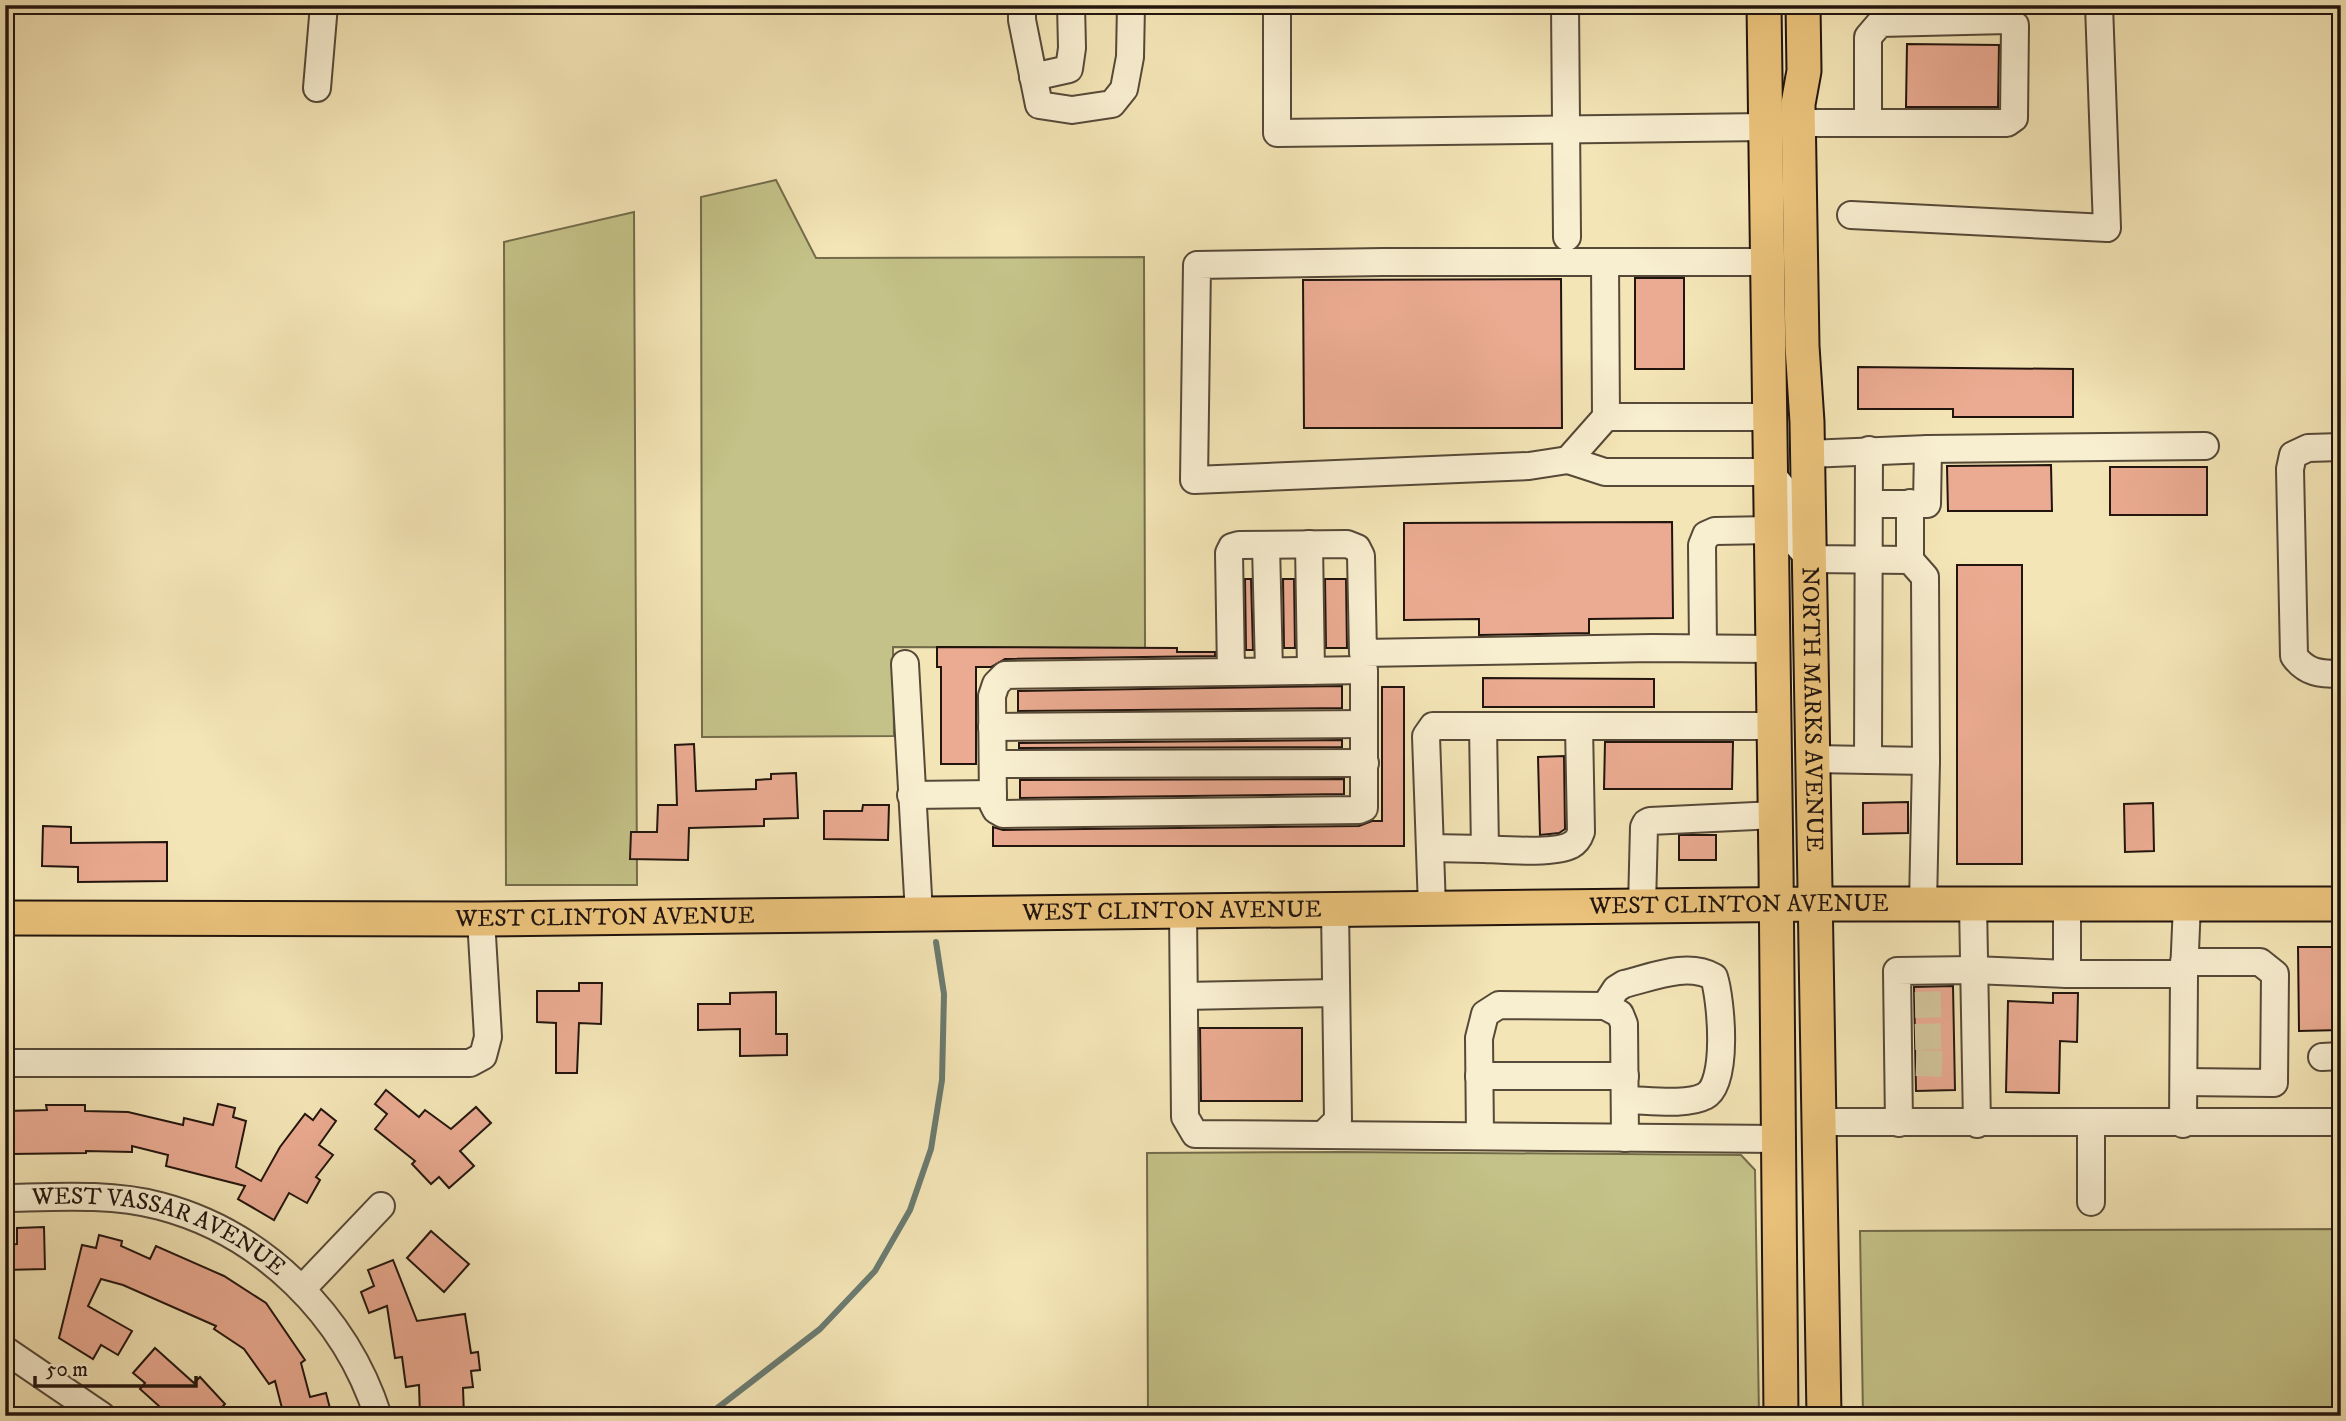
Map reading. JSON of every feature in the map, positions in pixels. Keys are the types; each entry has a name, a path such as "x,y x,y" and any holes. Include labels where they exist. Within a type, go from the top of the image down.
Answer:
{"main road":[{"name":"NORTH MARKS AVENUE","path":"1764,5 1776,815 1780,1416"},
{"path":"1778,5 1784,23 1787,61 1798,114"},
{"name":"NORTH MARKS AVENUE","path":"1803,5 1804,71 1798,114 1802,346 1808,454 1825,1416"},
{"name":"WEST CLINTON AVENUE","path":"5,918 481,919 1777,904 2341,904"}],"street":[{"path":"317,88 324,5"},
{"path":"1022,5 1022,20 1039,105 1072,110 1112,104 1124,89 1130,57 1131,5"},
{"path":"1033,77 1069,69 1072,48 1071,5"},
{"path":"1277,5 1277,133 1766,127"},
{"path":"1564,5 1567,237"},
{"path":"1852,215 2107,228 2099,5"},
{"path":"1798,114 1868,123 2007,122 2014,118 2015,25 2008,20 1880,23 1868,37 1868,123"},
{"path":"1568,460 1606,417 1605,262"},
{"path":"1768,262 1197,265 1194,480 1529,466 1568,460 1605,472 1770,472 1786,492 1788,521 1795,542 1810,559 1910,560"},
{"path":"1606,417 1770,417"},
{"path":"1808,454 1869,450 2205,446"},
{"path":"2341,447 2308,448 2293,455 2290,469 2294,656 2302,667 2319,674 2341,674"},
{"path":"1870,504 1927,504 1928,449"},
{"path":"1868,760 1869,450"},
{"path":"1910,503 1910,560 1925,578 1926,761 1923,904"},
{"path":"1703,648 1702,545 1706,536 1715,530 1772,530"},
{"path":"1309,544 1311,671"},
{"path":"1231,672 1229,553 1232,547 1347,544 1357,548 1361,556 1364,662 1365,763 1365,804 1359,810 1003,814 996,810 993,794 992,696 996,684 1005,675 1311,671 1364,662 1703,648 1773,649"},
{"path":"1266,545 1269,671"},
{"path":"905,664 919,914"},
{"path":"992,727 1364,724"},
{"path":"1432,908 1426,736 1433,726 1774,726"},
{"path":"1483,726 1485,849"},
{"path":"1430,848 1559,848 1573,845 1581,832 1579,726"},
{"path":"1812,759 1926,761"},
{"path":"993,764 1365,763"},
{"path":"911,795 993,794"},
{"path":"1642,906 1646,823 1776,815"},
{"path":"1973,904 1973,971 1964,1003 1965,1063 1978,1124"},
{"path":"2067,904 2067,974"},
{"path":"2183,1124 2186,904"},
{"path":"1323,1135 1338,1120 1335,909"},
{"path":"1183,911 1185,1117 1195,1134 1779,1139"},
{"path":"5,1063 470,1063 483,1056 488,1037 481,919"},
{"path":"1899,1123 1907,1064 1906,1005 1897,971 2067,974 2260,962 2275,974 2274,1083 2184,1082"},
{"path":"1479,1076 1625,1088 1694,1100 1708,1095 1716,1083 1720,1063 1719,993 1714,977 1702,971 1687,969 1624,984 1616,989 1605,1006"},
{"path":"1184,996 1336,993"},
{"path":"1480,1136 1479,1038 1485,1014 1499,1005 1605,1006 1620,1014 1624,1024 1625,1138"},
{"path":"1819,1122 2341,1122"},
{"path":"2091,1124 2091,1202"},
{"name":"WEST VASSAR AVENUE","path":"5,1198 84,1197 160,1206 226,1232 277,1267 302,1289 328,1319 350,1351 371,1394 378,1416"},
{"path":"302,1289 381,1206"},
{"path":"6,1351 102,1416"}],"shaded area":[{"path":"776,180 816,258 1144,257 1145,648 893,647 894,736 702,737 701,197"},
{"path":"634,212 637,885 506,885 504,242"},
{"path":"1147,1153 1741,1155 1755,1170 1759,1416 1148,1416"},
{"path":"2341,1229 2341,1416 1863,1416 1860,1231"}],"building":[{"path":"1907,44 1999,45 1998,107 1906,107"},
{"path":"1635,278 1684,278 1684,369 1635,369"},
{"path":"1561,279 1562,428 1304,428 1303,280"},
{"path":"1858,367 2073,369 2073,417 1953,417 1953,409 1858,409"},
{"path":"2051,465 2052,511 1948,511 1947,466"},
{"path":"2110,467 2207,467 2207,515 2110,515"},
{"path":"1672,522 1673,618 1589,619 1589,633 1479,635 1479,619 1404,620 1404,523"},
{"path":"1957,565 2022,565 2022,864 1957,864"},
{"path":"1245,579 1251,579 1253,650 1246,650"},
{"path":"1283,579 1294,579 1295,648 1284,648"},
{"path":"1325,579 1346,579 1347,648 1326,648"},
{"path":"937,647 1177,648 1177,652 1215,652 1215,656 1005,659 991,667 976,667 976,764 941,764 941,667 937,667"},
{"path":"1483,678 1654,679 1654,707 1483,707"},
{"path":"1342,686 1342,708 1018,711 1018,691"},
{"path":"1382,687 1404,687 1404,846 993,846 993,827 1003,830 1359,826 1372,821 1382,821"},
{"path":"1342,740 1342,747 1019,748 1019,743"},
{"path":"1605,742 1733,742 1732,789 1604,789"},
{"path":"694,744 696,791 756,789 756,780 771,779 771,774 796,773 798,818 764,819 764,826 689,828 688,860 630,859 631,832 657,832 658,805 677,805 675,745"},
{"path":"1564,756 1565,829 1559,833 1540,835 1538,757"},
{"path":"1344,779 1344,794 1020,798 1020,780"},
{"path":"1908,802 1908,833 1863,834 1863,803"},
{"path":"2153,803 2154,851 2125,852 2124,804"},
{"path":"863,805 889,805 888,840 824,839 824,811 862,811"},
{"path":"43,826 71,827 71,843 167,842 167,881 78,882 78,867 42,866"},
{"path":"1679,835 1716,835 1716,860 1679,860"},
{"path":"2298,947 2341,947 2341,1030 2299,1031"},
{"path":"579,983 602,983 601,1024 579,1023 577,1073 556,1073 556,1023 537,1022 537,991 579,991"},
{"path":"1953,986 1955,1090 1916,1091 1914,987"},
{"path":"776,992 776,1034 787,1034 787,1055 740,1056 740,1029 698,1030 698,1004 730,1004 730,993"},
{"path":"2053,993 2078,993 2077,1042 2060,1041 2059,1093 2006,1092 2008,1001 2053,1003"},
{"path":"1200,1028 1302,1028 1302,1101 1201,1101"},
{"path":"386,1090 419,1117 425,1110 451,1129 476,1107 491,1123 460,1151 474,1166 449,1188 439,1177 431,1184 412,1164 415,1161 375,1129 387,1114 375,1104"},
{"path":"218,1104 235,1108 233,1117 246,1121 236,1167 261,1181 280,1147 305,1114 313,1120 321,1109 336,1121 319,1145 333,1155 316,1177 320,1180 307,1203 289,1193 274,1220 238,1199 245,1186 166,1166 168,1155 132,1146 132,1152 11,1154 11,1144 5,1144 5,1111 47,1110 46,1105 85,1105 85,1111 128,1112 183,1125 184,1118 213,1125"},
{"path":"44,1227 45,1269 5,1270 5,1245 17,1244 17,1228"},
{"path":"431,1231 469,1264 444,1292 407,1258"},
{"path":"99,1235 122,1241 121,1246 150,1259 156,1246 224,1276 266,1303 305,1360 301,1363 310,1397 326,1393 332,1416 284,1416 275,1381 269,1384 244,1349 214,1329 216,1326 123,1285 101,1279 88,1306 132,1331 118,1355 101,1345 93,1359 59,1338 82,1245 96,1248"},
{"path":"393,1260 417,1321 465,1314 471,1353 478,1352 480,1370 471,1371 473,1387 463,1388 464,1416 420,1416 419,1385 406,1387 402,1357 395,1358 387,1306 369,1313 361,1292 374,1286 368,1270"},
{"path":"155,1348 194,1383 200,1377 225,1404 213,1416 170,1416 140,1389 145,1383 133,1373"}],"waterway":[{"path":"707,1416 820,1329 875,1271 910,1210 931,1149 942,1080 944,994 936,942"}],"tunnel":[{"path":"1915,1005 1953,1004"},
{"path":"1915,1037 1954,1036"},
{"path":"1916,1063 1955,1064"}]}
